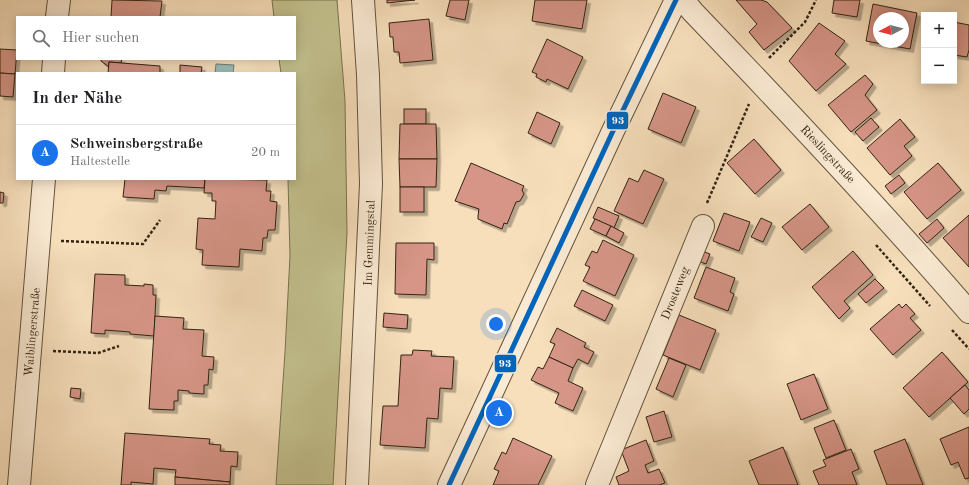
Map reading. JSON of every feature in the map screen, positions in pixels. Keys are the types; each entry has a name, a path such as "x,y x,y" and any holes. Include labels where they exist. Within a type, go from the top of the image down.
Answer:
{"street":[{"path":"57,16 59,0"},
{"name":"Im Gemmingstal","path":"357,485 371,184 368,75 363,0"},
{"path":"449,485 616,124 676,0"},
{"name":"Rieslingstraße","path":"683,0 810,134 884,215 969,312"},
{"path":"53,72 54,60"},
{"name":"Waiblingerstraße","path":"19,485 44,180"},
{"name":"Drosteweg","path":"597,485 703,226"}],"path":[{"path":"753,75 805,22 816,0"},
{"path":"703,226 700,219 750,102"},
{"path":"39,240 143,244 160,220"},
{"path":"30,350 98,353 119,346"}],"shaded area":[{"path":"272,0 337,0 345,101 347,233 333,485 276,485 290,256 288,180 296,180 296,72 281,72 279,60 296,60 296,16 274,16"}],"water":[{"path":"216,64 234,65 233,72 215,72"}],"building":[{"path":"112,0 162,1 160,16 111,16"},
{"path":"387,0 415,0 387,3"},
{"path":"450,0 469,0 465,20 446,16"},
{"path":"535,0 587,0 582,29 532,21"},
{"path":"736,0 761,0 767,2 792,28 764,50 749,32 757,24"},
{"path":"834,0 860,0 857,17 832,13"},
{"path":"873,4 917,13 910,49 904,48 909,48 909,12 873,12 873,42 866,41"},
{"path":"429,19 433,60 400,63 399,52 394,52 393,37 390,37 389,23"},
{"path":"819,23 845,41 835,54 846,64 816,91 789,61"},
{"path":"957,23 969,25 969,50 967,57 957,55"},
{"path":"547,39 583,57 568,89 547,79 546,82 536,77 537,74 532,72"},
{"path":"0,49 16,50 15,74 0,73"},
{"path":"122,60 121,63 109,62 109,67 101,61"},
{"path":"109,62 160,66 160,72 108,72"},
{"path":"180,65 202,67 201,72 180,72"},
{"path":"0,73 15,74 13,97 0,96"},
{"path":"865,75 873,84 865,95 877,110 851,132 828,105"},
{"path":"663,93 696,107 681,143 648,129"},
{"path":"404,109 426,109 426,124 404,124"},
{"path":"537,112 560,123 551,144 528,133"},
{"path":"871,118 879,127 863,141 855,132"},
{"path":"900,119 915,137 904,146 912,156 890,175 867,148"},
{"path":"400,124 436,124 437,159 399,159"},
{"path":"754,139 781,170 755,194 727,163"},
{"path":"399,159 437,159 436,187 400,187"},
{"path":"471,163 524,186 522,190 524,194 520,201 516,202 507,224 504,223 502,229 478,219 479,209 455,201"},
{"path":"938,163 961,190 927,219 904,192"},
{"path":"644,170 664,179 643,224 614,211 629,178 638,182"},
{"path":"899,175 905,183 891,194 885,186"},
{"path":"125,180 205,180 204,188 167,186 166,191 155,190 154,199 123,197"},
{"path":"205,180 267,180 266,191 271,191 270,201 277,202 275,230 268,230 267,238 263,238 262,251 240,249 239,267 202,265 203,250 196,249 198,218 215,219 216,201 212,201 212,193 204,193"},
{"path":"400,187 424,187 424,212 400,212"},
{"path":"0,192 4,193 3,203 0,203"},
{"path":"810,204 829,227 802,250 782,227"},
{"path":"598,207 619,216 614,228 593,218"},
{"path":"724,213 750,222 739,251 713,241"},
{"path":"969,215 969,267 943,238"},
{"path":"761,218 772,223 763,242 751,237"},
{"path":"595,219 611,226 606,236 590,229"},
{"path":"937,219 944,228 927,243 919,234"},
{"path":"611,226 624,233 619,243 606,236"},
{"path":"603,240 634,255 615,296 583,281 590,267 585,265 592,251 597,253"},
{"path":"396,243 434,243 434,260 427,259 426,295 395,294"},
{"path":"702,251 710,254 706,264 698,261"},
{"path":"853,251 873,275 844,301 850,308 839,319 812,287"},
{"path":"706,267 735,278 730,292 734,294 728,311 694,298"},
{"path":"95,274 125,275 125,285 153,285 153,295 156,295 154,336 105,330 105,334 91,333"},
{"path":"875,279 884,288 866,303 858,294"},
{"path":"582,290 613,305 605,321 574,306"},
{"path":"899,304 902,308 906,304 915,314 910,318 921,330 893,355 870,329"},
{"path":"384,313 408,315 407,329 383,327"},
{"path":"679,315 716,330 700,370 663,355"},
{"path":"155,316 184,318 183,329 204,330 202,356 214,357 213,370 209,369 208,385 204,385 204,394 189,393 189,391 178,390 178,401 174,401 174,410 149,409"},
{"path":"557,328 586,343 584,347 594,352 588,364 578,359 573,368 549,357 555,344 550,342"},
{"path":"413,350 432,351 431,356 454,357 452,389 440,388 438,419 427,418 425,448 380,445 383,406 398,406 401,355 412,355"},
{"path":"942,352 968,382 929,417 903,388"},
{"path":"549,357 573,368 568,381 583,388 573,411 555,403 559,393 531,380 538,367 543,369"},
{"path":"669,358 686,365 673,397 656,389"},
{"path":"814,374 828,409 801,420 787,384"},
{"path":"965,385 969,390 969,409 964,414 950,398"},
{"path":"71,388 81,389 80,399 70,397"},
{"path":"664,411 672,437 654,442 646,417"},
{"path":"834,420 846,450 826,458 814,428"},
{"path":"969,427 969,478 965,479 958,462 951,465 940,439"},
{"path":"125,433 210,439 209,444 221,445 220,451 238,452 237,467 231,466 230,482 175,477 176,470 154,468 153,484 131,482 131,485 121,485"},
{"path":"513,438 552,456 538,485 493,485 499,471 494,469 502,452 506,454"},
{"path":"905,439 923,485 887,485 874,451"},
{"path":"646,440 654,461 645,465 648,473 659,469 665,483 659,485 619,485 616,477 629,471 621,450"},
{"path":"783,447 798,485 759,485 749,461"},
{"path":"851,449 859,469 852,472 857,485 819,485 813,471 826,466 823,460"},
{"path":"175,477 230,482 230,485 175,485"}],"transit line":[{"name":"93","path":"449,485 613,131 676,0"}],"place":[{"name":"Schweinsbergstraße","path":"499,413"}]}
